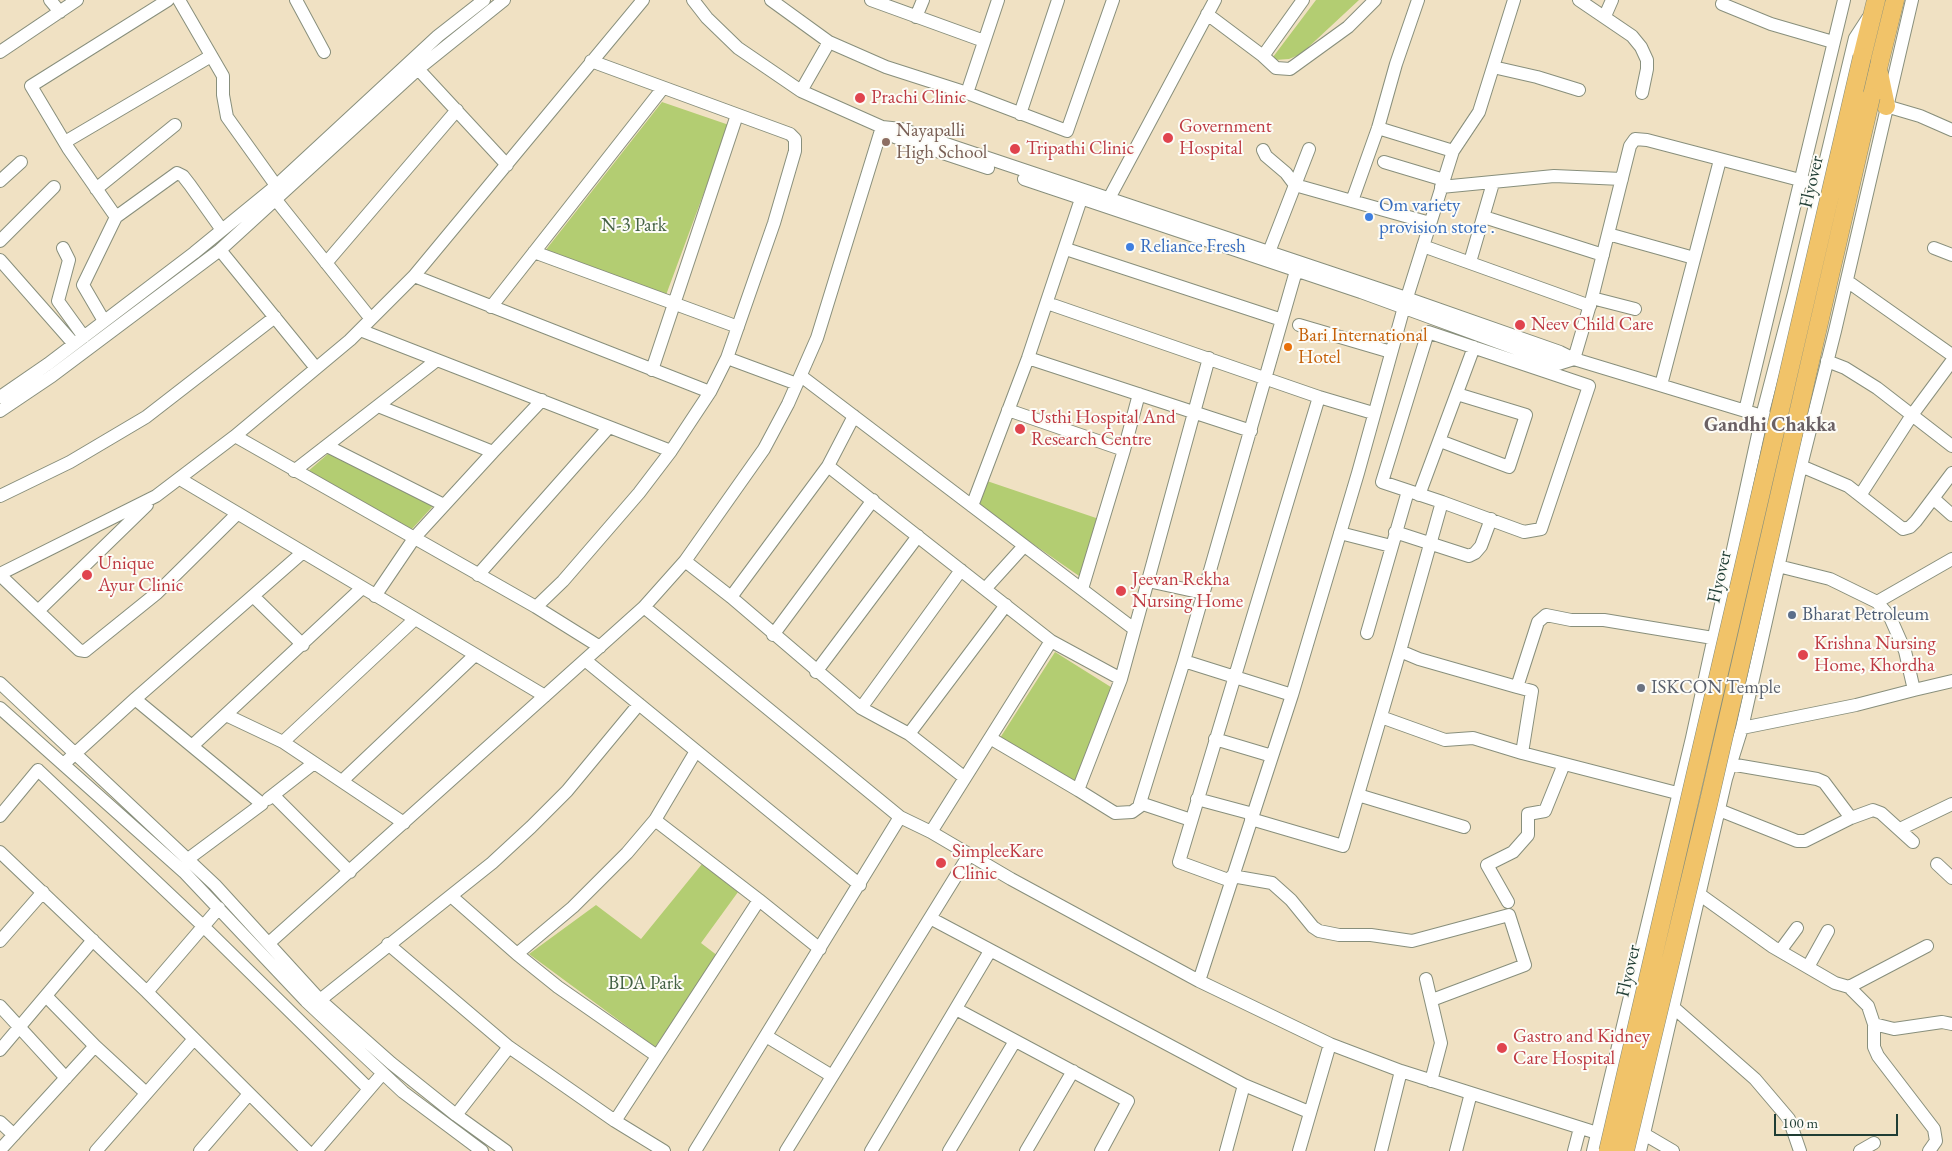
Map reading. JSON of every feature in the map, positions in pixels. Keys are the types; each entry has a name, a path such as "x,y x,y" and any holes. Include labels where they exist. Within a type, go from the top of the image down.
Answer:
{"highway":[{"name":"Flyover","path":"1625,1151 1708,805 1870,97 1894,0"},
{"name":"Flyover","path":"1608,1151 1874,6"},
{"path":"1878,67 1886,106"}],"street":[{"path":"50,0 60,12"},
{"path":"0,52 78,0"},
{"path":"116,217 65,142 31,86 168,0"},
{"path":"179,0 223,76 227,117 326,263 371,319"},
{"path":"296,0 324,52"},
{"path":"0,411 52,376 220,250 438,36 484,0"},
{"path":"0,397 79,340 222,230 278,194 418,69 504,0"},
{"path":"237,514 157,592 85,651 79,650 0,574 156,496 235,436 360,330 414,276 643,0"},
{"path":"693,0 707,18 738,48 801,91 882,127 895,137 1081,199 1106,203 1269,252 1405,303 1558,364 1574,359"},
{"path":"771,0 829,42 886,67 967,93 1067,131 1113,0"},
{"path":"871,0 984,41"},
{"path":"916,17 923,0"},
{"path":"967,93 998,0"},
{"path":"1020,114 1058,0"},
{"path":"1106,203 1215,0"},
{"path":"1263,56 1303,0"},
{"path":"1207,14 1276,68 1290,69 1348,27 1375,0"},
{"path":"1352,201 1378,128 1396,64 1418,0"},
{"path":"1199,981 1292,694 1405,303 1442,184 1453,150 1479,112 1514,0"},
{"path":"1579,0 1632,36 1641,47 1647,60 1642,93"},
{"path":"1605,16 1612,0"},
{"path":"1745,411 1844,0"},
{"path":"1640,1151 1730,764 1742,728 1801,466 1847,281 1912,0"},
{"path":"1722,4 1771,24 1834,42"},
{"path":"1593,1151 1677,793 1692,738 1712,638 1762,416 1855,38 1874,6"},
{"path":"801,91 829,42"},
{"path":"65,142 212,56"},
{"path":"536,607 563,581 604,536 671,451 710,392 727,358 738,327 774,223 795,151 795,140 790,134 591,62"},
{"path":"1493,67 1537,77 1579,90"},
{"path":"418,69 507,165"},
{"path":"491,307 663,88"},
{"path":"1886,106 1920,116 1952,130"},
{"path":"326,263 457,110"},
{"path":"652,370 675,305 736,115"},
{"path":"96,189 175,125"},
{"path":"882,127 901,129 1296,271 1405,303 1560,352 1574,359 1745,411 1811,427"},
{"path":"270,944 644,607 684,562 764,449 799,380 817,338 882,127"},
{"path":"1378,128 1453,150"},
{"path":"1574,359 1591,302 1630,146 1635,139 1647,140 1820,185"},
{"path":"1263,150 1266,156 1286,173 1295,185 1430,223"},
{"path":"1269,252 1309,150"},
{"path":"1661,385 1720,160"},
{"path":"0,182 21,162"},
{"path":"1384,162 1442,184 1493,183 1554,176 1622,179"},
{"path":"104,321 82,285 116,217 177,173 183,176 222,230"},
{"path":"1470,262 1493,183"},
{"path":"0,241 54,187"},
{"path":"972,506 1028,358 1066,249 1081,199"},
{"path":"1484,216 1603,255"},
{"path":"1608,234 1694,258"},
{"path":"1423,246 1591,302 1635,309"},
{"path":"63,248 69,260 58,301 79,340"},
{"path":"1934,248 1952,255"},
{"path":"1066,249 1282,320"},
{"path":"220,250 316,368"},
{"path":"534,252 738,327"},
{"path":"0,260 79,340"},
{"path":"1191,820 1140,803 1184,661 1296,271"},
{"path":"414,276 710,392"},
{"path":"1847,281 1952,355"},
{"path":"1047,303 1319,397 1373,413"},
{"path":"0,496 70,462 146,417 275,317"},
{"path":"1299,325 1391,352"},
{"path":"360,330 671,451"},
{"path":"1428,332 1474,347 1589,386 1540,529 1524,532 1382,482 1428,332"},
{"path":"1487,352 1492,339"},
{"path":"1367,633 1395,532 1440,441 1474,347"},
{"path":"727,358 799,380 854,416 1134,629"},
{"path":"1028,358 1251,431"},
{"path":"1078,790 1121,679 1209,358"},
{"path":"294,471 437,360"},
{"path":"1827,361 1860,376 1952,446"},
{"path":"1861,494 1912,415 1952,361"},
{"path":"1082,589 1139,394"},
{"path":"1440,441 1508,467 1526,415 1457,394"},
{"path":"1319,397 1179,862 1232,878 1272,883 1290,900 1313,927 1320,931 1339,935 1371,935 1412,941 1509,915 1525,965 1432,1000"},
{"path":"375,596 415,537 542,400"},
{"path":"378,406 493,452"},
{"path":"1008,410 1124,450"},
{"path":"731,597 828,466 854,416"},
{"path":"478,575 609,427"},
{"path":"235,436 294,471 415,537 536,607 600,647"},
{"path":"327,446 444,505"},
{"path":"828,466 1050,641 1121,679"},
{"path":"1801,466 1848,486 1861,494 1903,529 1910,527 1952,474"},
{"path":"180,479 545,696"},
{"path":"38,611 156,496"},
{"path":"1934,499 1952,515"},
{"path":"773,635 873,500"},
{"path":"1197,799 1342,846 1442,502"},
{"path":"1395,532 1464,556 1473,555 1481,546 1490,520"},
{"path":"1340,533 1391,546"},
{"path":"816,672 918,536"},
{"path":"985,589 1024,546"},
{"path":"65,764 73,754 302,553"},
{"path":"1877,602 1952,559"},
{"path":"684,562 731,597 816,672 861,708 909,734 965,778"},
{"path":"1778,566 1830,578 1877,602 1890,617 1905,651 1914,690"},
{"path":"861,708 961,570"},
{"path":"1148,581 1203,593"},
{"path":"192,746 362,588"},
{"path":"253,596 302,644"},
{"path":"909,734 1006,605"},
{"path":"644,607 900,816 1199,981 1330,1044 1401,1071 1597,1133"},
{"path":"1517,687 1538,622 1546,615 1592,622 1604,620 1712,638"},
{"path":"283,742 415,620"},
{"path":"931,832 1050,641"},
{"path":"1400,651 1419,659 1532,691 1522,753"},
{"path":"342,781 475,655"},
{"path":"585,660 860,884"},
{"path":"1184,661 1292,694"},
{"path":"1742,728 1856,705 1952,681"},
{"path":"0,683 73,754 216,885 248,930 306,1001 403,1092 482,1151"},
{"path":"135,699 262,804"},
{"path":"320,1000 498,857 568,791 639,704"},
{"path":"0,708 184,872 219,908 270,944 320,1000 391,1063 456,1115 506,1151"},
{"path":"226,715 283,742 404,823"},
{"path":"1381,717 1445,740 1473,738 1522,753 1677,793"},
{"path":"990,738 1115,813 1132,812 1143,804"},
{"path":"1215,739 1272,756"},
{"path":"517,954 604,878 654,820 696,751"},
{"path":"0,816 53,754"},
{"path":"188,859 314,763"},
{"path":"1508,902 1487,865 1513,852 1528,835 1528,814 1545,811 1564,764"},
{"path":"1730,764 1817,779 1829,788 1852,818"},
{"path":"38,770 203,926 369,1088"},
{"path":"273,795 350,872"},
{"path":"1358,795 1464,827"},
{"path":"1900,829 1952,804"},
{"path":"1719,810 1797,841 1805,841 1873,810 1881,813 1913,842"},
{"path":"695,1151 900,816"},
{"path":"654,820 820,948"},
{"path":"0,852 93,940 307,1151"},
{"path":"786,1151 969,854"},
{"path":"1937,864 1952,878"},
{"path":"0,941 43,892"},
{"path":"1700,894 1780,951 1849,988 1868,1006 1874,1024 1874,1047 1878,1056 1934,1129 1936,1141 1929,1151"},
{"path":"451,896 558,988 657,1056"},
{"path":"615,1121 759,900"},
{"path":"146,992 219,908"},
{"path":"930,918 1244,1086 1309,1112"},
{"path":"1780,951 1797,928"},
{"path":"1808,967 1828,931"},
{"path":"0,1050 93,940"},
{"path":"388,944 509,1046 615,1121 664,1151"},
{"path":"1849,988 1927,946"},
{"path":"871,1151 990,951"},
{"path":"1426,979 1442,1043 1431,1081"},
{"path":"46,996 95,1046 146,1093"},
{"path":"0,1006 21,1026 66,1078"},
{"path":"1673,1007 1755,1079 1789,1119 1800,1151"},
{"path":"956,1009 1128,1101 1105,1150"},
{"path":"1874,1024 1894,1029 1942,1022 1952,1024"},
{"path":"766,1036 832,1076"},
{"path":"96,1151 194,1039"},
{"path":"949,1151 1015,1041"},
{"path":"1299,1151 1330,1044"},
{"path":"0,1150 95,1046"},
{"path":"456,1115 509,1046"},
{"path":"1381,1151 1401,1071"},
{"path":"1026,1151 1073,1072"},
{"path":"316,1151 383,1073"},
{"path":"1226,1151 1244,1086"},
{"path":"200,1151 249,1094"},
{"path":"1456,1151 1471,1094"},
{"path":"0,1122 14,1135"},
{"path":"1574,1151 1580,1128"},
{"path":"1644,1134 1673,1151"},
{"path":"1860,1151 1874,1143"}],"green space":[{"path":"1316,0 1359,0 1301,54 1289,59 1275,60 1273,57"},
{"name":"N-3 Park","path":"662,102 729,125 666,295 545,251"},
{"path":"329,453 433,506 411,530 306,473"},
{"path":"987,481 1099,519 1082,578 980,507 979,500"},
{"path":"1055,652 1114,689 1077,782 1000,738"},
{"name":"BDA Park","path":"702,864 738,892 701,943 718,956 655,1047 529,954 596,905 641,939"}],"place":[{"name":"Prachi Clinic","path":"860,98"},
{"name":"Government Hospital","path":"1168,138"},
{"name":"Nayapalli High School","path":"886,142"},
{"name":"Tripathi Clinic","path":"1015,149"},
{"name":"Om variety provision store .","path":"1369,217"},
{"name":"Reliance Fresh","path":"1130,247"},
{"name":"Neev Child Care","path":"1520,325"},
{"name":"Bari International Hotel","path":"1288,347"},
{"name":"Usthi Hospital And Research Centre","path":"1020,429"},
{"name":"Unique Ayur Clinic","path":"87,575"},
{"name":"Jeevan Rekha Nursing Home","path":"1121,591"},
{"name":"Bharat Petroleum","path":"1792,615"},
{"name":"Krishna Nursing Home, Khordha","path":"1803,655"},
{"name":"ISKCON Temple","path":"1641,688"},
{"name":"SimpleeKare Clinic","path":"941,863"},
{"name":"Gastro and Kidney Care Hospital","path":"1502,1048"}],"district":[{"name":"Gandhi Chakka","path":"1770,426"}]}
